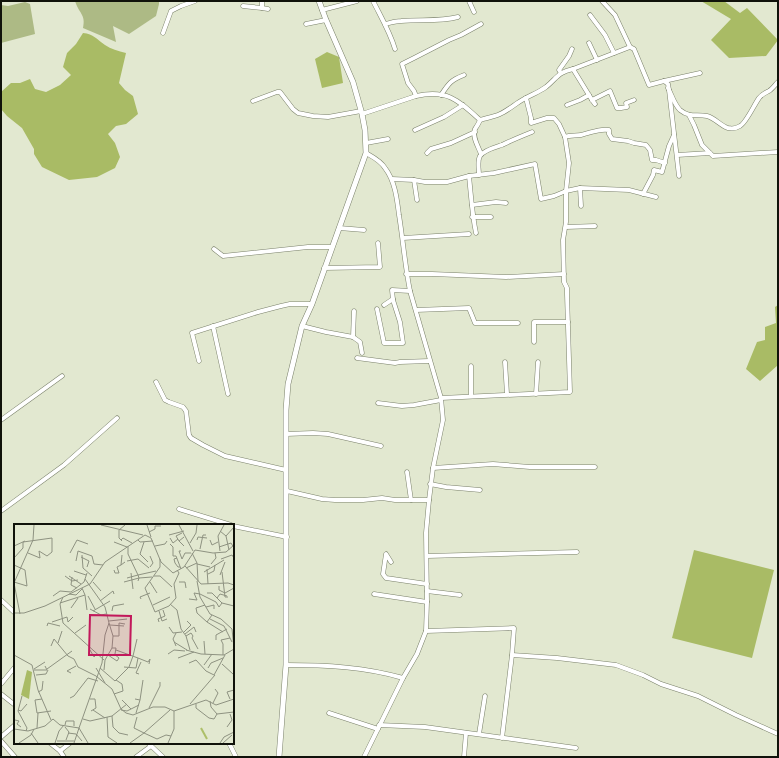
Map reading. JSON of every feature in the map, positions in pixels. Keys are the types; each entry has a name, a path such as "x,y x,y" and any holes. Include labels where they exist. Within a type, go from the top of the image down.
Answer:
{"street":[{"path":"162,33 171,11 195,1"},
{"path":"262,1 262,8"},
{"path":"279,757 286,665 286,410 288,384 302,326 312,304 366,153 362,112 353,82 319,1"},
{"path":"322,10 357,1"},
{"path":"373,1 386,24 395,49"},
{"path":"469,1 474,12"},
{"path":"602,1 615,15 630,47 634,49 650,85 700,73"},
{"path":"243,6 268,9"},
{"path":"590,15 605,35 614,53"},
{"path":"386,24 400,21 439,20 458,17"},
{"path":"306,24 326,20"},
{"path":"416,96 408,83 402,64 481,24"},
{"path":"589,43 597,60"},
{"path":"479,175 479,161 481,154 474,136 474,132 480,120 500,114 536,93 546,87 565,70 574,69 630,47"},
{"path":"561,73 559,70 572,49"},
{"path":"574,69 595,104"},
{"path":"441,95 453,79 464,75"},
{"path":"664,81 668,84 668,88 676,105 681,110 689,115 707,116 728,128 734,129 742,126 760,97 778,82"},
{"path":"668,88 679,176"},
{"path":"592,100 610,91 616,108 627,107 626,103 634,100"},
{"path":"253,101 280,92 298,113 328,117 362,112 416,96 441,95 448,96 463,104 480,120"},
{"path":"567,105 589,95"},
{"path":"378,403 402,406 441,399 471,396 570,392 567,294 564,282 563,240 566,227 566,191 569,162 565,137 559,124 554,118 531,122 526,98"},
{"path":"415,130 444,117 463,104"},
{"path":"689,115 702,145 713,156 778,152"},
{"path":"565,137 604,129 609,130 609,134 612,139 646,145 650,150 652,160 665,163"},
{"path":"427,153 431,149 451,143 474,132"},
{"path":"481,154 493,147 532,132"},
{"path":"643,194 654,170 662,172 666,155 674,135"},
{"path":"366,143 388,139"},
{"path":"364,757 403,678 417,654 426,631 426,533 430,484 443,420 441,399 406,274 403,238 392,179 382,164 366,153"},
{"path":"677,155 710,153"},
{"path":"392,179 447,182 469,176 501,172 535,164 541,199 580,188 629,190 656,197"},
{"path":"469,176 472,217 476,233"},
{"path":"414,180 417,200"},
{"path":"580,188 581,206"},
{"path":"472,205 496,202 506,203"},
{"path":"472,217 491,217"},
{"path":"566,227 595,226"},
{"path":"339,228 364,230"},
{"path":"403,238 469,234"},
{"path":"324,268 380,267 378,243"},
{"path":"214,249 223,256 308,247 332,247"},
{"path":"406,274 506,278 564,274"},
{"path":"377,309 384,343 403,343 400,322 393,299 392,290 410,291"},
{"path":"384,305 393,299"},
{"path":"200,361 192,333 258,312 290,304 312,304"},
{"path":"416,310 470,308 475,323 518,323"},
{"path":"353,337 354,311"},
{"path":"534,342 534,322 568,322"},
{"path":"213,326 228,394"},
{"path":"302,326 353,337 360,342 362,353"},
{"path":"357,358 395,363 430,361"},
{"path":"505,362 507,394"},
{"path":"536,394 538,362"},
{"path":"471,366 471,396"},
{"path":"1,420 62,376"},
{"path":"156,382 165,400 183,407 186,411 189,435 192,438 225,456 286,470"},
{"path":"1,511 64,465 117,418"},
{"path":"286,434 328,434 381,446"},
{"path":"433,468 493,464 530,467 595,467"},
{"path":"406,472 411,500"},
{"path":"430,484 480,490"},
{"path":"287,491 322,500 363,500 382,498 395,500 429,500"},
{"path":"180,509 229,524"},
{"path":"234,525 287,537"},
{"path":"427,556 577,552"},
{"path":"391,562 386,554 383,574 386,578 427,584"},
{"path":"427,591 460,595"},
{"path":"374,594 427,602"},
{"path":"1,600 14,612"},
{"path":"426,631 514,628 502,738"},
{"path":"512,655 557,658 616,665 643,675 661,684 698,696 778,734"},
{"path":"286,665 313,665 364,669 403,678"},
{"path":"1,684 14,668"},
{"path":"1,694 14,705"},
{"path":"479,734 485,696"},
{"path":"328,713 379,727 425,727 576,748"},
{"path":"1,737 14,726"},
{"path":"464,757 466,733"},
{"path":"1,741 15,757"},
{"path":"51,744 60,751 64,757"},
{"path":"60,751 69,744"},
{"path":"230,744 236,757"},
{"path":"136,757 150,745 163,757"}],"green space":[{"path":"75,1 159,1 159,4 156,16 129,34 113,26 116,42 83,28 84,20"},
{"path":"701,1 724,1 740,13 747,8 778,40 766,56 729,58 711,40 731,19"},
{"path":"25,2 30,4 35,34 1,43 1,5 8,6"},
{"path":"83,33 92,36 110,48 126,53 119,83 133,96 138,114 126,124 116,126 108,134 115,143 120,157 115,168 97,177 69,180 42,167 22,128 1,109 1,92 11,83 20,83 30,79 35,89 46,92 60,85 71,75 63,67 67,53 76,44"},
{"path":"327,52 339,57 343,83 322,88 315,59"},
{"path":"778,305 778,365 760,381 746,369 757,342 765,340 765,327 776,323 775,307"},
{"path":"694,550 774,570 752,658 672,638"}]}
